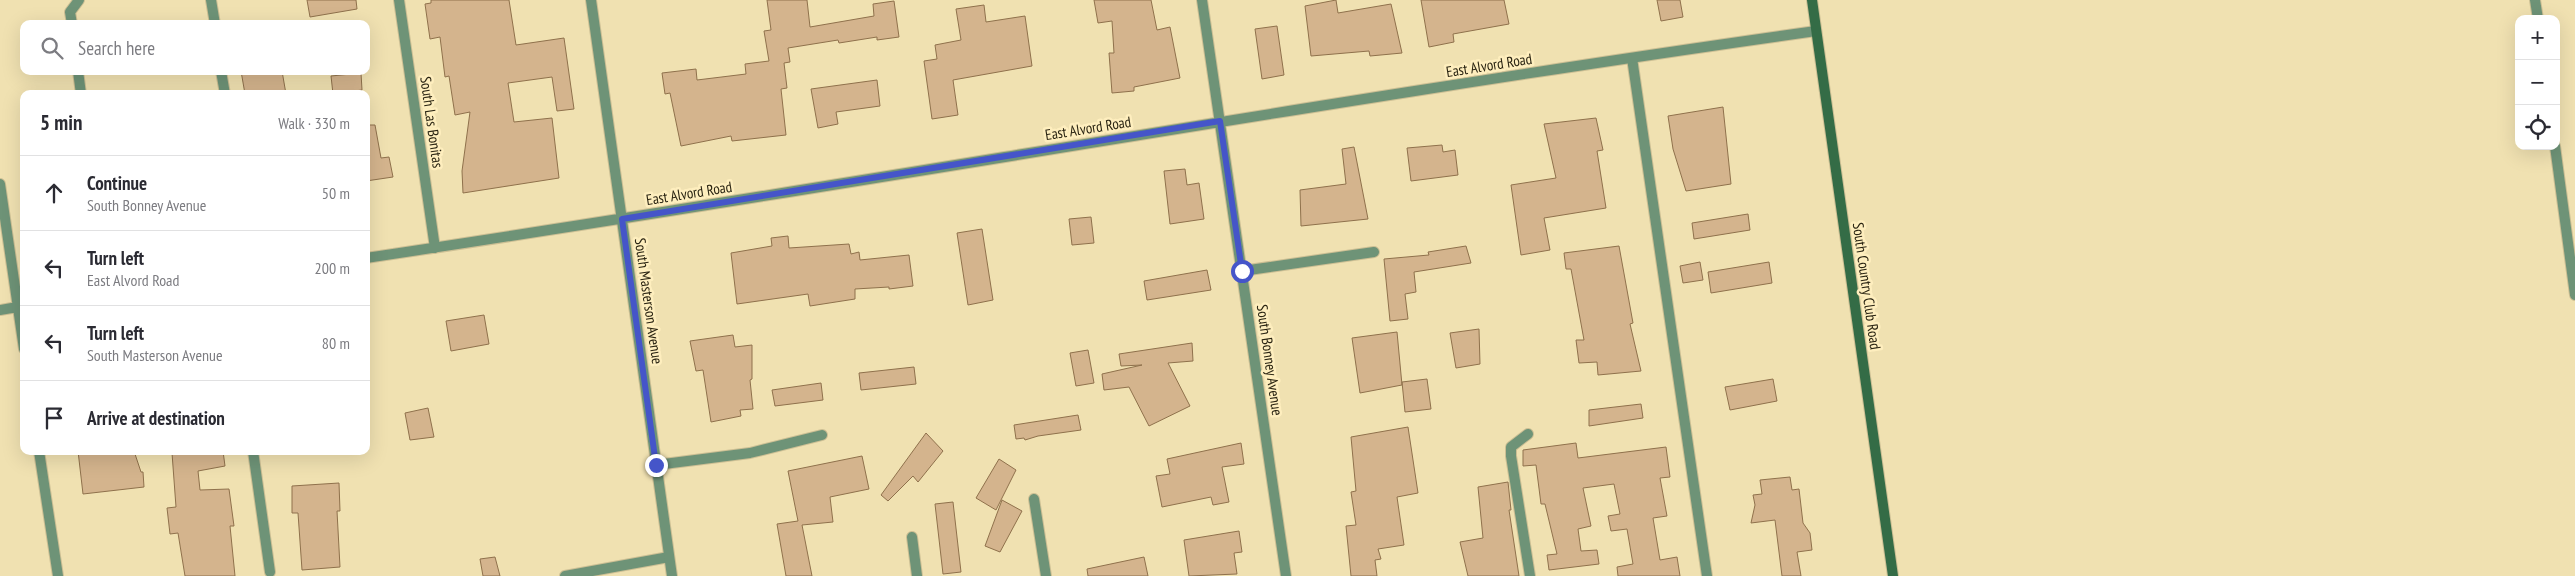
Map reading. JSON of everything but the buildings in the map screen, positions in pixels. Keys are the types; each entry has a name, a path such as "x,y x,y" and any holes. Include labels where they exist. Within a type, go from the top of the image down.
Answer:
{"street":[{"path":"71,20 70,12 79,0"},
{"path":"211,0 214,20"},
{"name":"South Las Bonitas","path":"399,0 435,248"},
{"name":"South Masterson Avenue","path":"590,0 672,576"},
{"name":"South Bonney Avenue","path":"1202,0 1286,576"},
{"name":"South Country Club Road","path":"1812,0 1893,576"},
{"path":"2536,0 2538,15"},
{"name":"East Alvord Road","path":"370,257 622,219 1220,121 1816,31"},
{"path":"1632,58 1707,576"},
{"path":"79,75 80,90"},
{"path":"222,75 224,90"},
{"path":"2556,150 2575,295"},
{"path":"0,184 20,301"},
{"path":"1242,271 1374,252"},
{"path":"0,310 20,307"},
{"path":"1528,434 1512,447 1511,456 1530,576"},
{"path":"656,465 750,453 822,435"},
{"path":"40,455 58,576"},
{"path":"254,455 270,572"},
{"path":"1034,499 1046,576"},
{"path":"912,537 917,576"},
{"path":"565,576 669,557"}],"route":[{"path":"656,465 622,219 1220,121 1242,271"}]}
